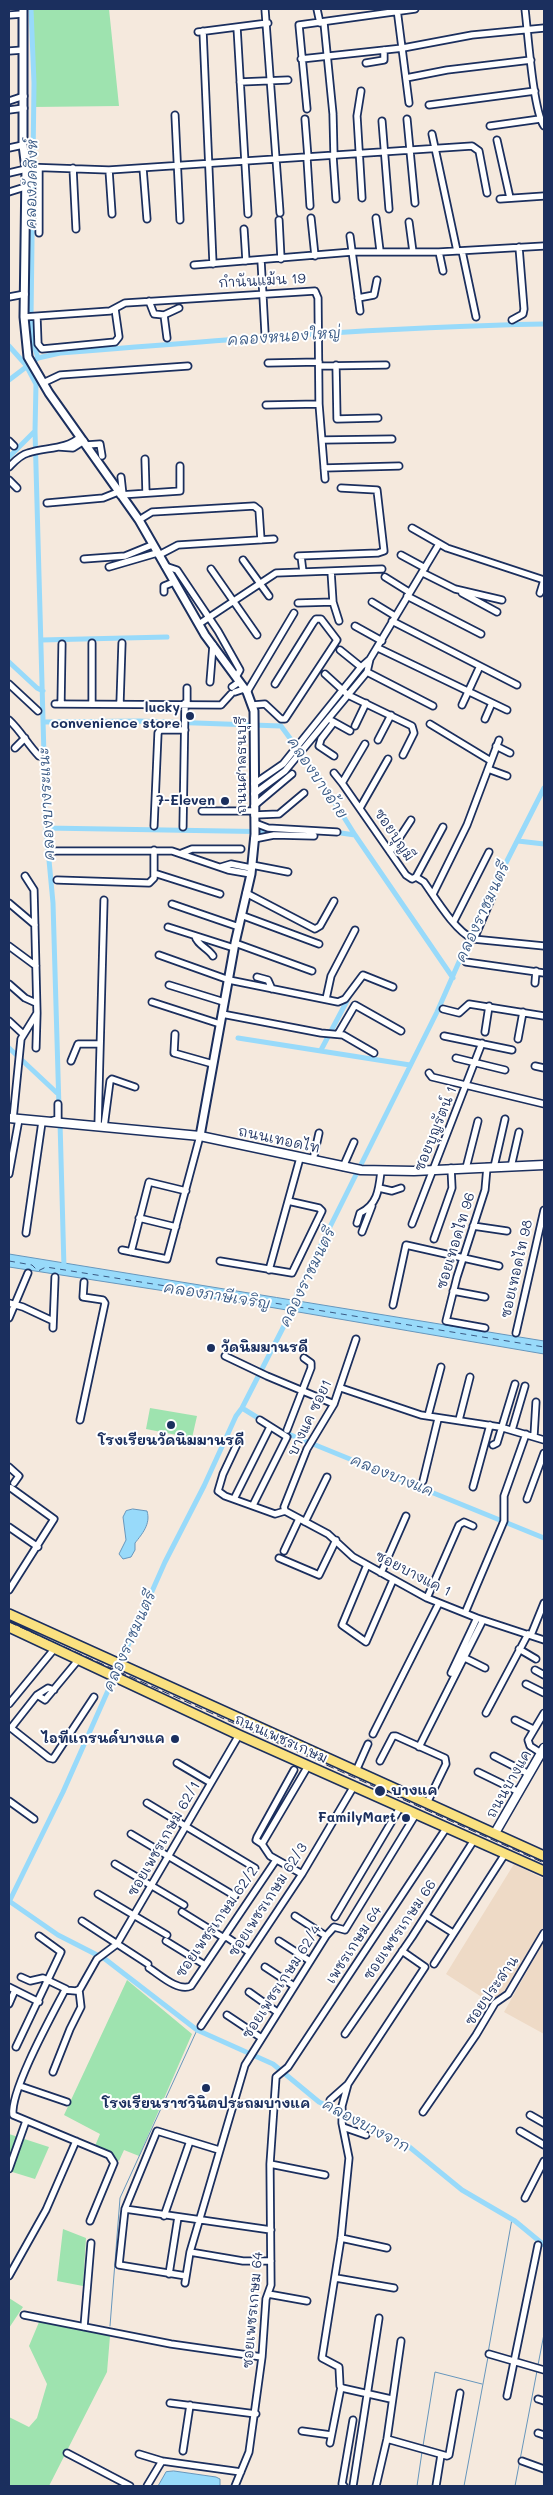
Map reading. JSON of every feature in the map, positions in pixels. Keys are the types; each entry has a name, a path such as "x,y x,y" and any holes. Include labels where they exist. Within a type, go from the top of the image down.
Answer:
{"main road":[{"name":"ถนนเทอดไท","path":"14,1119 200,1136 361,1170 382,1171 544,1165"},
{"name":"ถนนเพชรเกษม","path":"9,1614 544,1856"},
{"name":"ถนนเพชรเกษม","path":"9,1627 239,1735 544,1871"},
{"name":"ถนนบางแค","path":"495,1834 543,1750"},
{"path":"495,1834 497,1846 505,1854"}],"street":[{"path":"265,9 268,23 272,81 281,259"},
{"path":"318,9 327,55 333,115 336,199"},
{"path":"307,109 298,28 303,24 322,23 397,10 415,9"},
{"path":"525,9 535,91 540,119 544,126"},
{"path":"397,10 409,103"},
{"path":"9,14 23,11 23,145 31,168 39,232"},
{"path":"213,264 210,163 201,32 268,23"},
{"path":"237,27 248,214"},
{"path":"302,59 403,48 472,35 544,28"},
{"path":"9,51 23,50"},
{"path":"366,63 384,60 384,50"},
{"path":"406,78 446,70 531,60"},
{"path":"240,82 288,80"},
{"path":"429,105 535,91"},
{"path":"360,92 357,116 362,198"},
{"path":"9,101 24,96"},
{"path":"9,110 24,108"},
{"path":"175,116 180,220"},
{"path":"305,119 310,206"},
{"path":"407,119 415,203"},
{"path":"490,126 540,119"},
{"path":"382,121 386,153 388,209"},
{"path":"432,134 476,317"},
{"path":"497,140 510,198"},
{"path":"9,148 23,145"},
{"path":"9,173 31,168 109,170 359,155 410,149 436,150 476,147 479,151 487,193"},
{"path":"31,168 25,187 25,294 38,344 42,349 115,342 119,337 116,308"},
{"path":"72,168 76,229"},
{"path":"143,168 147,219"},
{"path":"109,170 112,214"},
{"path":"9,192 25,187"},
{"path":"500,199 544,196"},
{"path":"311,218 315,256"},
{"path":"376,218 380,251"},
{"path":"409,222 413,252"},
{"path":"244,229 246,261"},
{"path":"350,236 360,311"},
{"path":"194,265 352,252 439,252 544,246"},
{"path":"512,320 523,314 524,309 519,247"},
{"path":"439,252 443,271"},
{"path":"261,260 266,333"},
{"path":"358,298 374,295 378,280"},
{"name":"กำนันแม้น 19","path":"31,317 116,308 149,301 315,291 318,298 319,404 325,478"},
{"path":"9,297 25,294"},
{"path":"149,301 152,314 164,315 179,308"},
{"path":"116,308 120,323"},
{"path":"164,315 167,338"},
{"name":"ถนนศาลธนบุรี","path":"31,317 28,357 43,384 139,520 199,624 246,690 253,706 255,831 251,869 224,1002 200,1136"},
{"path":"268,364 386,365"},
{"path":"336,365 337,419 378,418"},
{"path":"43,384 60,375 188,366"},
{"path":"266,405 319,404"},
{"path":"323,440 392,439"},
{"path":"9,441 14,446"},
{"path":"9,467 24,454 32,451 60,447 73,448 83,441 100,444 102,456"},
{"path":"145,459 146,492"},
{"path":"47,503 103,498 121,494 180,491 180,466"},
{"path":"324,468 399,466"},
{"path":"121,494 122,477"},
{"path":"9,480 17,488"},
{"path":"303,572 300,556 378,553 384,551 377,490 341,488"},
{"path":"139,520 152,512 254,506 259,510 262,540"},
{"path":"412,528 439,544 544,580 540,593"},
{"path":"109,567 158,554 178,545 274,539"},
{"path":"334,756 319,746 321,739 345,693 361,667 378,648 393,618 439,544"},
{"path":"84,559 125,556 152,545"},
{"path":"401,555 455,589 497,612"},
{"path":"243,560 269,596"},
{"path":"62,644 58,704 186,703 220,705 226,700 238,679 240,672 237,664 177,570 165,566"},
{"path":"210,568 257,635"},
{"path":"199,624 276,573 382,569"},
{"path":"330,571 333,602 339,622"},
{"path":"385,577 408,594 481,634"},
{"path":"164,592 164,586 174,582"},
{"path":"455,589 502,600"},
{"path":"298,602 333,602"},
{"path":"372,602 393,618 517,685"},
{"path":"231,691 246,690 294,613"},
{"path":"253,706 265,704 277,716 285,719 336,643 335,637 321,619 316,619 313,623 275,684"},
{"path":"355,626 382,641"},
{"path":"92,643 92,704"},
{"path":"120,703 122,643"},
{"path":"210,682 213,645"},
{"path":"378,648 506,710"},
{"path":"340,650 361,667"},
{"path":"254,811 323,714 368,672 370,659"},
{"path":"227,664 237,664"},
{"path":"462,705 480,666"},
{"path":"368,672 434,706"},
{"path":"325,674 345,693 412,726 414,730 403,755"},
{"path":"9,684 38,711"},
{"path":"183,827 187,688"},
{"path":"485,719 492,702"},
{"path":"355,726 366,703"},
{"path":"323,714 350,731"},
{"path":"378,740 391,715"},
{"path":"9,720 39,756"},
{"path":"254,794 284,770 331,720"},
{"path":"430,724 491,761"},
{"path":"154,826 158,733 160,730 186,725"},
{"path":"15,748 25,738"},
{"path":"433,894 467,826 497,743 510,753"},
{"path":"342,782 365,744"},
{"path":"360,808 388,759"},
{"path":"488,769 507,776"},
{"path":"254,784 284,770"},
{"name":"ซอยบุญมี","path":"334,773 406,875 412,879 416,877 424,882 466,936 474,939 544,946"},
{"path":"202,811 254,811 279,814 304,793"},
{"path":"390,852 411,820"},
{"path":"416,877 443,827"},
{"path":"255,831 268,828 337,832"},
{"path":"255,831 274,835 314,836"},
{"path":"182,853 192,849 241,849"},
{"path":"54,852 154,850 182,853 221,867 288,872"},
{"path":"57,880 149,883 152,881 154,873 154,850"},
{"path":"454,921 489,852"},
{"path":"154,873 220,894"},
{"path":"25,876 33,886 37,1013 36,1048"},
{"path":"246,893 315,929 320,926 334,901"},
{"path":"474,939 492,897"},
{"path":"101,1126 100,1044 104,900"},
{"path":"9,903 35,925"},
{"path":"172,904 239,927"},
{"path":"241,915 319,944"},
{"path":"168,927 235,945 312,971"},
{"path":"326,999 330,976 355,930"},
{"path":"196,936 198,942 207,948 213,956"},
{"path":"9,946 36,966"},
{"path":"159,955 229,980 343,1002 365,974 375,981 393,987"},
{"path":"466,962 544,973"},
{"path":"535,983 536,972"},
{"path":"257,977 268,980 272,989"},
{"path":"9,984 25,998 36,1004"},
{"path":"169,985 224,1002"},
{"path":"152,1002 220,1024"},
{"path":"443,1009 459,1013 469,1004 544,1016"},
{"path":"334,1034 355,1005 401,1031"},
{"path":"484,1032 489,1006"},
{"path":"518,1040 523,1012"},
{"path":"9,1174 20,1046 23,1034 37,1013"},
{"path":"222,1014 346,1036 374,1053"},
{"path":"9,1021 23,1034"},
{"path":"175,1034 174,1053 213,1064"},
{"path":"444,1036 512,1050"},
{"name":"ซอยบุญรัตน์ 1","path":"412,1224 432,1169 467,1086 482,1043"},
{"path":"71,1061 78,1044 100,1044"},
{"path":"456,1058 504,1070"},
{"path":"535,1066 544,1068"},
{"path":"429,1073 432,1076 467,1086 544,1104"},
{"path":"101,1126 110,1081 135,1087"},
{"path":"26,1233 45,1122 58,1119 58,1104"},
{"name":"ซอยเทอดไท 96","path":"485,1328 446,1321 453,1291 505,1120"},
{"path":"466,1168 478,1121"},
{"path":"511,1167 519,1132"},
{"path":"313,1160 319,1133"},
{"path":"122,1250 167,1259 200,1136"},
{"path":"347,1168 354,1142"},
{"path":"269,1270 300,1158"},
{"path":"434,1239 453,1185 451,1168"},
{"path":"362,1232 379,1188 382,1171"},
{"path":"131,1252 149,1182 186,1191"},
{"path":"379,1188 392,1192 401,1188"},
{"path":"220,1261 289,1274 293,1272 322,1211 319,1208 288,1201"},
{"path":"357,1223 360,1213 372,1204"},
{"name":"ซอยเทอดไท 98","path":"516,1334 544,1210"},
{"path":"139,1218 176,1227"},
{"path":"474,1226 507,1231"},
{"path":"393,1305 406,1245 499,1266"},
{"path":"9,1318 16,1306 28,1273"},
{"path":"53,1328 55,1277"},
{"path":"80,1420 105,1303 104,1300 83,1297 84,1282"},
{"path":"453,1291 485,1297"},
{"path":"9,1303 53,1321"},
{"name":"บางแค ซอย1","path":"284,1509 307,1449 324,1424 334,1404 356,1339"},
{"path":"225,1356 334,1404"},
{"path":"287,1430 312,1365 304,1358"},
{"path":"428,1416 441,1367"},
{"path":"458,1420 470,1377"},
{"path":"492,1445 497,1443 515,1384"},
{"path":"512,1430 525,1386"},
{"path":"340,1388 438,1419 490,1425 544,1440"},
{"path":"534,1436 536,1402"},
{"path":"422,1481 438,1419"},
{"path":"253,1506 286,1437 260,1420"},
{"path":"474,1487 490,1425"},
{"path":"234,1499 270,1427"},
{"path":"465,1613 502,1528 504,1496 526,1434"},
{"path":"239,1440 218,1489 220,1493 275,1514 284,1509"},
{"path":"527,1498 544,1454"},
{"path":"9,1467 19,1476 10,1486 54,1519 9,1590"},
{"path":"305,1522 327,1477"},
{"name":"ซอยบางแค 1","path":"284,1509 336,1540 351,1556 427,1598 480,1619 544,1640"},
{"path":"380,1573 406,1516"},
{"path":"284,1552 299,1519"},
{"path":"427,1598 459,1525 464,1522 473,1526"},
{"path":"9,1527 38,1547"},
{"path":"279,1558 318,1576 336,1540"},
{"path":"366,1565 342,1625 366,1642 393,1580"},
{"path":"373,1734 439,1603"},
{"path":"486,1713 529,1635 544,1603"},
{"path":"419,1747 465,1658 480,1619"},
{"path":"450,1673 480,1619"},
{"path":"9,1704 55,1648"},
{"path":"520,1650 536,1659"},
{"path":"465,1658 485,1668"},
{"path":"79,1659 54,1690 44,1700 37,1696 11,1728 51,1759 56,1757 94,1697"},
{"path":"534,1670 544,1675"},
{"path":"526,1684 544,1693"},
{"path":"543,1750 528,1743 532,1729 544,1713"},
{"path":"514,1720 532,1729"},
{"name":"ซอยเพชรเกษม 62/1","path":"79,1990 97,1958 117,1944 239,1735"},
{"path":"380,1761 393,1736 447,1761 427,1803"},
{"path":"356,1771 368,1744"},
{"path":"494,1756 529,1774"},
{"path":"178,1764 211,1783"},
{"path":"294,1770 256,1839 262,1844 308,1766"},
{"path":"478,1772 519,1792"},
{"name":"ซอยเพชรเกษม 62/3","path":"201,2026 302,1874 354,1786"},
{"path":"9,1801 34,1819"},
{"path":"147,1803 255,1868"},
{"path":"335,1917 400,1806"},
{"path":"271,1812 278,1816"},
{"name":"ซอยเพชรเกษม 62/4","path":"169,2274 186,2280 190,2252 243,2070 248,2059 260,2037 326,1936 334,1927 345,1930 416,1814"},
{"name":"เพชรเกษม 64","path":"279,2073 288,2067 447,1827"},
{"path":"262,1828 269,1831"},
{"path":"131,1834 235,1896"},
{"name":"ซอยเพชรเกษม 66","path":"345,2034 426,1916 474,1840"},
{"name":"ซอยเพชรเกษม 62/2","path":"262,1844 265,1850 276,1860 302,1874"},
{"path":"434,1964 505,1854"},
{"name":"ซอยเพชรเกษม 62/2","path":"117,1944 186,1989 225,1937 276,1860"},
{"path":"116,1864 184,1904"},
{"path":"98,1894 134,1916 205,1965"},
{"path":"182,1912 250,1952"},
{"path":"295,1916 326,1936"},
{"path":"426,1916 453,1933"},
{"path":"82,1922 117,1944"},
{"name":"ซอยประสาน","path":"423,2112 495,2003 508,1994 544,1932"},
{"path":"16,2047 61,1952 39,1936"},
{"path":"279,1941 310,1962"},
{"path":"330,2100 348,2084 425,1967 402,1951"},
{"path":"265,1967 294,1986"},
{"path":"21,1977 30,1981 43,1978 66,1989 79,1990 81,2007 53,2072"},
{"path":"9,1987 38,2002"},
{"path":"66,1989 26,2067 13,2115 110,2156 114,2163 90,2222"},
{"path":"9,2004 15,1990"},
{"path":"249,1992 277,2012"},
{"path":"227,2015 260,2037"},
{"name":"ซอยเพชรเกษม 64","path":"235,2486 249,2452 256,2414 270,2284 270,2164 276,2077 279,2073"},
{"path":"330,2443 341,2387 339,2367 322,2358 336,2278 349,2158 343,2125 342,2106 348,2084"},
{"path":"20,2086 67,2102"},
{"path":"530,2115 544,2123"},
{"path":"9,2169 26,2121"},
{"path":"343,2125 366,2135"},
{"path":"178,2217 169,2274 119,2266 125,2209 157,2131 219,2150"},
{"path":"520,2131 544,2145"},
{"path":"9,2276 46,2210 76,2141"},
{"path":"164,2216 190,2141"},
{"path":"525,2198 544,2161"},
{"path":"270,2164 325,2174"},
{"path":"125,2209 270,2230"},
{"path":"341,2238 387,2248"},
{"path":"84,2327 91,2243"},
{"path":"507,2396 538,2245"},
{"path":"190,2252 243,2261 271,2261"},
{"path":"336,2278 394,2288"},
{"path":"268,2294 307,2302"},
{"path":"24,2315 171,2344 262,2357"},
{"path":"353,2486 378,2318"},
{"path":"376,2486 387,2439 391,2399 401,2341"},
{"path":"489,2354 544,2370"},
{"path":"341,2387 391,2399"},
{"path":"387,2439 441,2456 449,2454 460,2393"},
{"path":"170,2403 256,2414"},
{"path":"183,2452 190,2406"},
{"path":"344,2486 342,2484 352,2420"},
{"path":"302,2431 331,2435"},
{"path":"538,2433 544,2435"},
{"path":"67,2454 130,2486"},
{"path":"139,2454 162,2461 241,2472"},
{"path":"436,2486 441,2456"},
{"path":"147,2486 162,2461"},
{"path":"522,2461 544,2469"}],"shaded area":[{"path":"514,1864 544,1879 544,1926 506,1989 491,2003 446,1974"},
{"path":"544,1941 544,2034 504,2012"}],"green space":[{"path":"33,9 109,9 119,106 34,107"},
{"path":"150,1408 197,1416 192,1438 146,1429"},
{"path":"127,1980 192,2034 139,2156 124,2150 119,2161 95,2146 100,2134 64,2115"},
{"path":"9,2134 49,2147 35,2179 9,2171"},
{"path":"63,2229 86,2238 83,2286 57,2281"},
{"path":"9,2298 23,2307 9,2328"},
{"path":"39,2322 110,2336 107,2372 49,2486 9,2486 9,2417 29,2427 37,2418 47,2384 29,2346"}],"water":[{"name":"คลองภาษีเจริญ","path":"9,1254 544,1341 544,1354 269,1307 9,1267"},
{"path":"133,1509 147,1511 148,1520 135,1543 135,1550 131,1557 123,1559 119,1554 126,1540 123,1517 126,1511"},
{"path":"174,2471 216,2477 220,2479 220,2486 158,2486 166,2472"}],"waterway":[{"name":"คลองวัดสิงห์","path":"31,9 34,83 31,319 32,339 38,358"},
{"name":"คลองหนองใหญ่","path":"9,380 38,358 60,353 363,331 544,324"},
{"name":"คลองบางอ้าย","path":"9,346 26,365 36,384 35,431 46,828 53,903 59,1108"},
{"path":"9,457 35,431"},
{"path":"41,640 167,637"},
{"path":"9,662 37,688 43,691"},
{"name":"คลองบางอ้าย","path":"44,722 139,721 281,726 320,779 355,835 453,978"},
{"name":"คลองราชมนตรี","path":"9,1902 63,1792 165,1562 204,1486 236,1416 242,1408 288,1318 299,1289 437,1012 480,914 544,788"},
{"path":"46,828 285,832"},
{"path":"334,832 355,835"},
{"name":"คลองบางอ้าย","path":"518,841 544,844"},
{"path":"321,1050 349,997"},
{"path":"238,1038 410,1065"},
{"path":"9,1048 57,1093"},
{"name":"คลองบางระแนะ","path":"60,1122 64,1268"},
{"name":"คลองบางแค","path":"242,1408 263,1421"},
{"name":"คลองบางแค","path":"281,1431 544,1538"},
{"name":"คลองบางจาก","path":"9,1901 58,1935 105,1959 197,2030 273,2064 319,2102 407,2145 462,2190 515,2221 544,2245"},
{"path":"110,2326 120,2198 197,2030"},
{"path":"488,2353 512,2219"},
{"path":"538,2365 544,2334"},
{"path":"464,2486 488,2357"},
{"path":"515,2486 537,2371"},
{"path":"423,2446 435,2372 482,2384"},
{"path":"417,2486 422,2452"}],"ferry route":[{"path":"9,1261 32,1265 38,1271 46,1267 210,1293 223,1299 231,1296 544,1347"}],"tunnel":[{"path":"368,1744 373,1734"}],"railway":[{"path":"9,1622 544,1863"}],"place":[{"name":"lucky convenience store","path":"190,716"},
{"name":"7-Eleven","path":"225,801"},
{"name":"วัดนิมมานรดี","path":"211,1348"},
{"name":"โรงเรียนวัดนิมมานรดี","path":"171,1425"},
{"name":"ไอทีแกรนด์บางแค","path":"175,1739"},
{"name":"บางแค","path":"380,1791"},
{"name":"FamilyMart","path":"406,1818"},
{"name":"โรงเรียนราชวินิตประถมบางแค","path":"206,2088"}]}
